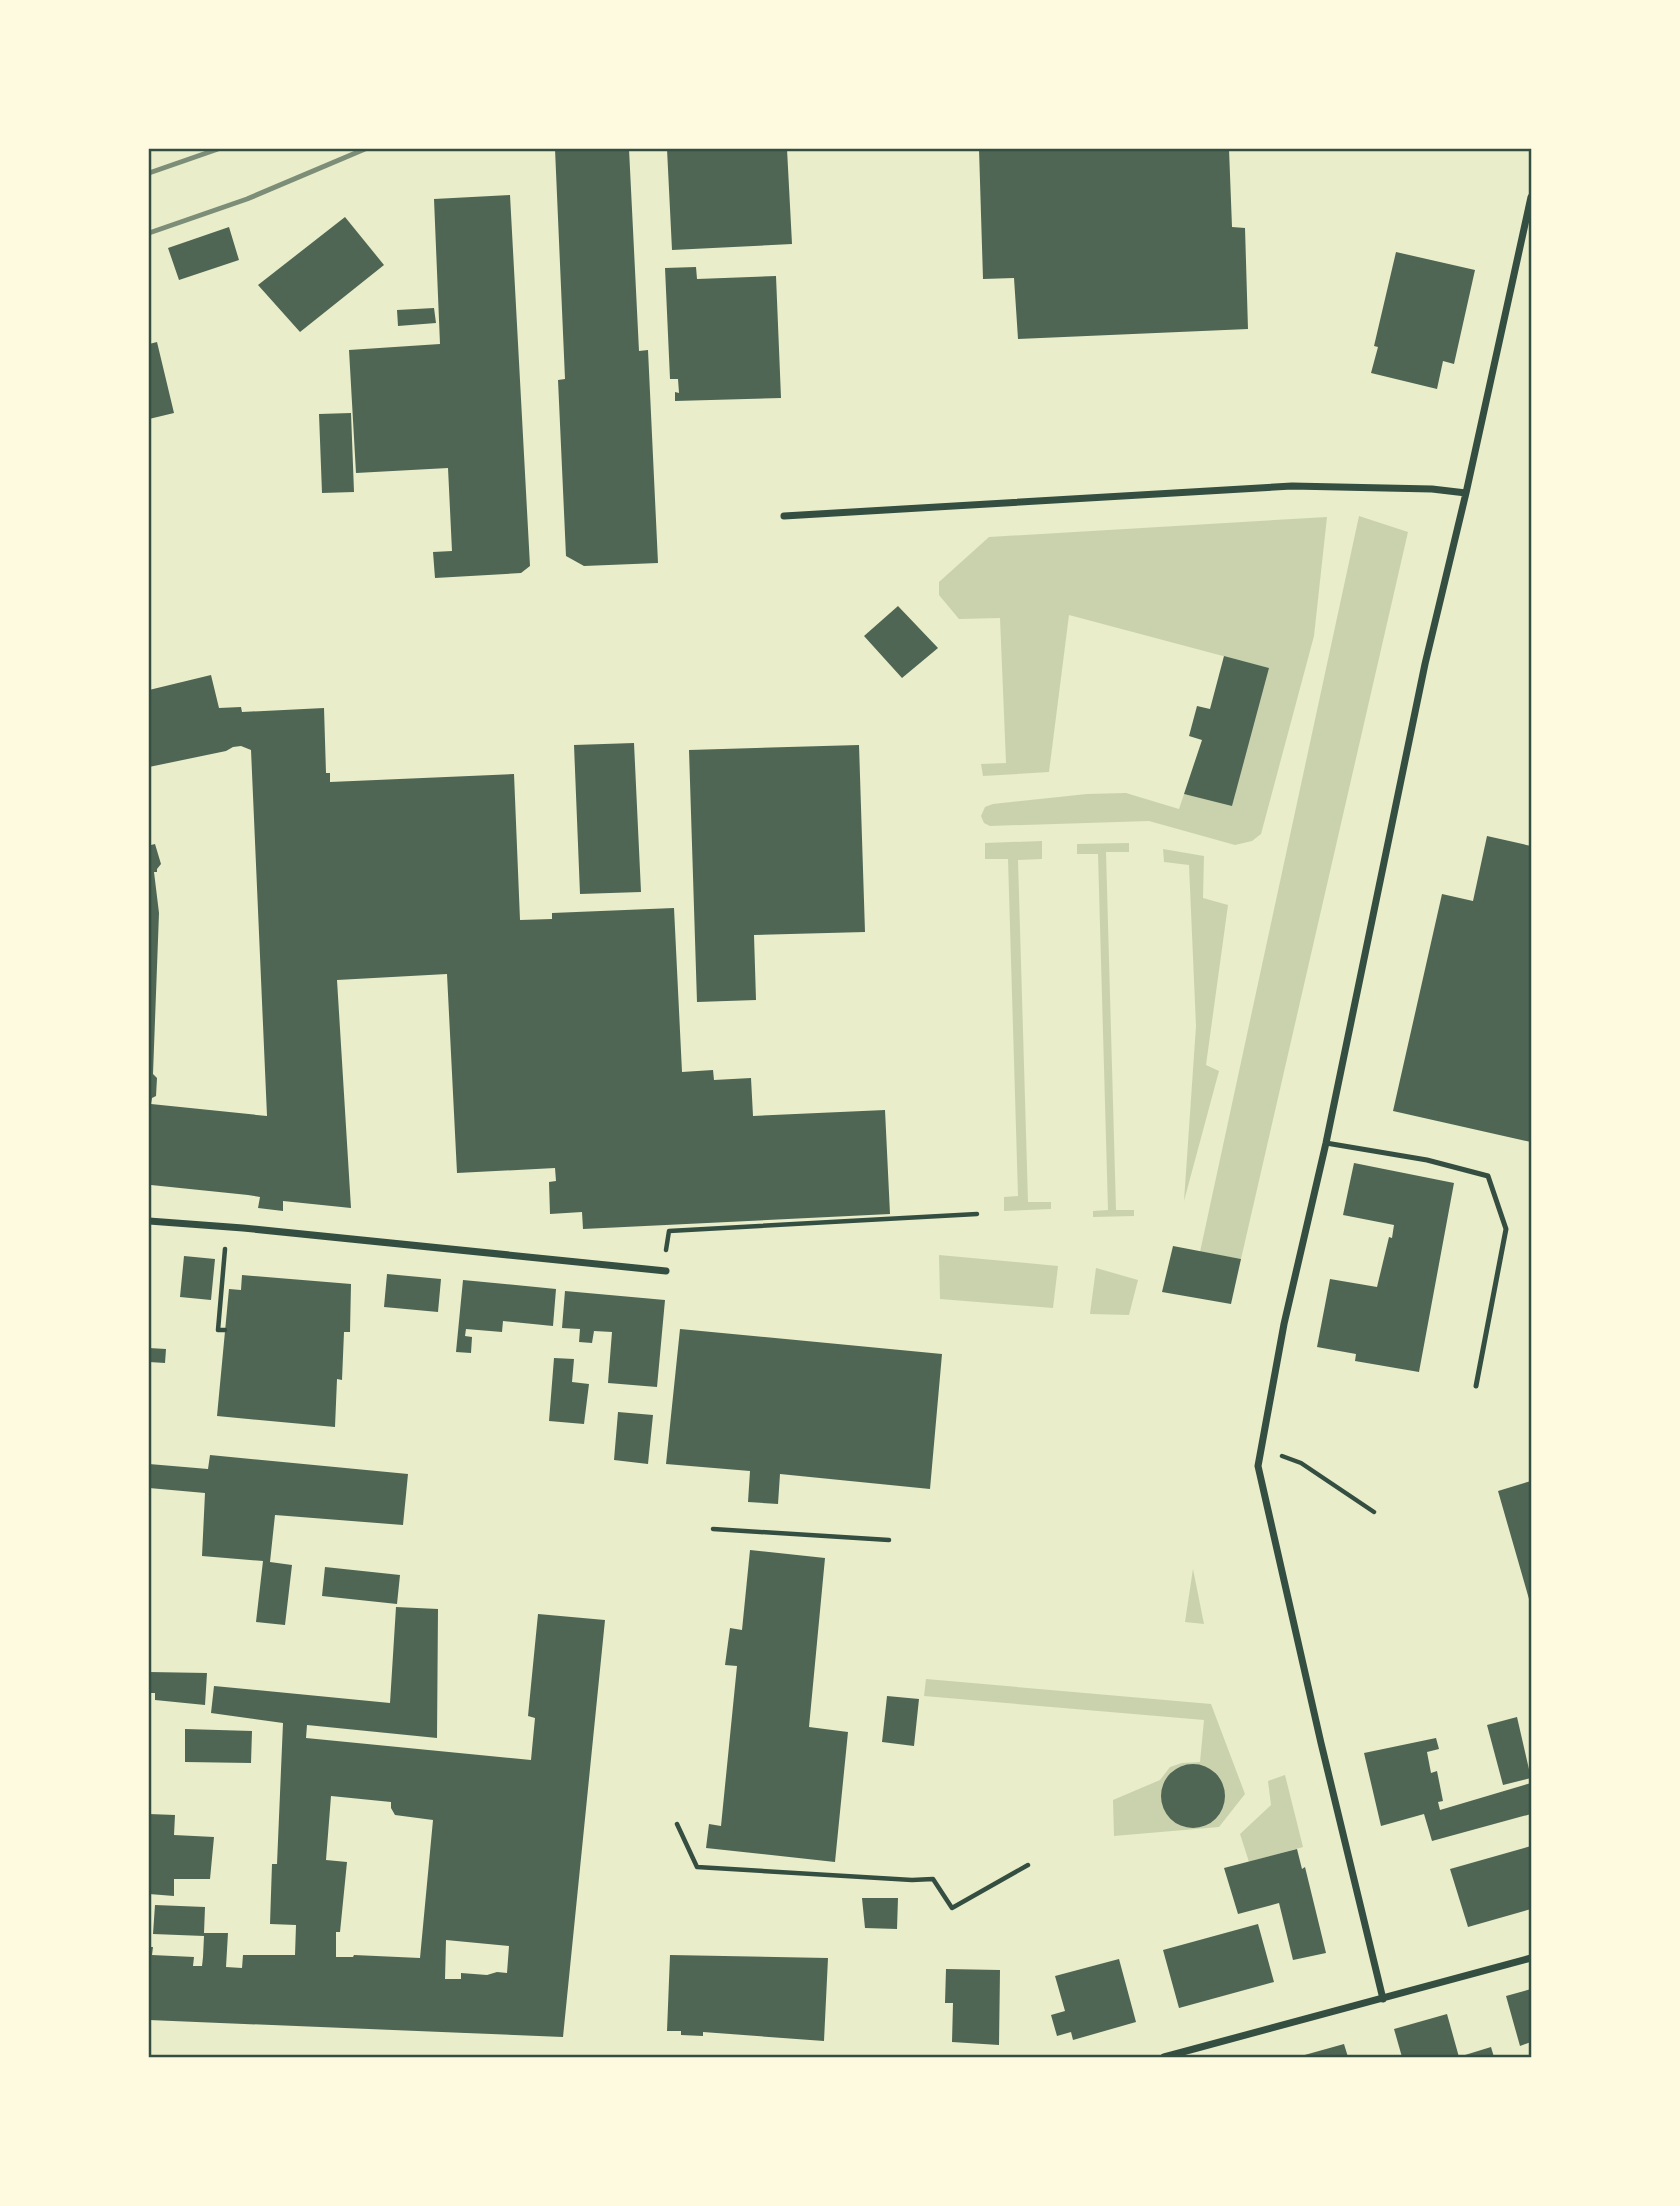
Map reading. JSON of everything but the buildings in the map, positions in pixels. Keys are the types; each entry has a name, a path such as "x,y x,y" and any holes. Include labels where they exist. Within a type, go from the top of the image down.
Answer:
{"street":[{"path":"1383,1999 1258,1466 1284,1324 1326,1143 1425,664 1466,493 1531,197"},
{"path":"784,516 1292,486 1432,489 1466,493"},
{"path":"149,1220 666,1272"},
{"path":"1164,2057 1531,1958"},
{"path":"1200,2048 1200,2057"}],"lane":[{"path":"1326,1143 1427,1160 1488,1176 1506,1229 1476,1386"}],"path":[{"path":"666,1272 665,1246 669,1231 977,1214"},
{"path":"225,1330 218,1330 226,1227"},
{"path":"1277,1454 1301,1463 1374,1511"},
{"path":"713,1529 889,1540"},
{"path":"677,1824 697,1867 933,1879 952,1908 1028,1865"}],"green space":[{"path":"1359,516 1408,532 1241,1259 1200,1252"},
{"path":"1327,517 1314,636 1261,834 1252,841 1235,845 1149,821 990,826 984,823 981,816 985,807 993,804 1087,794 1126,793 1179,809 1184,794 1232,805 1268,668 1069,615 1049,772 983,776 981,764 1006,763 1000,618 959,619 939,595 939,582 989,537"},
{"path":"1042,841 1042,859 1018,860 1028,1202 1051,1202 1051,1209 1004,1211 1004,1197 1018,1196 1008,859 985,859 985,843"},
{"path":"1129,843 1129,852 1106,852 1116,1210 1134,1210 1134,1216 1093,1217 1093,1211 1108,1210 1098,854 1077,854 1077,844"},
{"path":"1163,849 1204,856 1203,898 1228,905 1206,1065 1219,1071 1184,1201 1196,1026 1189,865 1164,862"},
{"path":"939,1255 1058,1266 1053,1308 940,1299"},
{"path":"1096,1268 1138,1280 1129,1315 1090,1314"},
{"path":"1193,1569 1204,1624 1185,1622"},
{"path":"926,1679 1211,1704 1245,1794 1219,1827 1114,1836 1113,1800 1160,1780 1170,1767 1200,1762 1204,1720 924,1696"},
{"path":"1285,1775 1303,1847 1249,1862 1240,1834 1271,1805 1268,1781"}],"railway":[{"path":"149,173 218,149"},
{"path":"149,233 247,199 365,149"}]}
